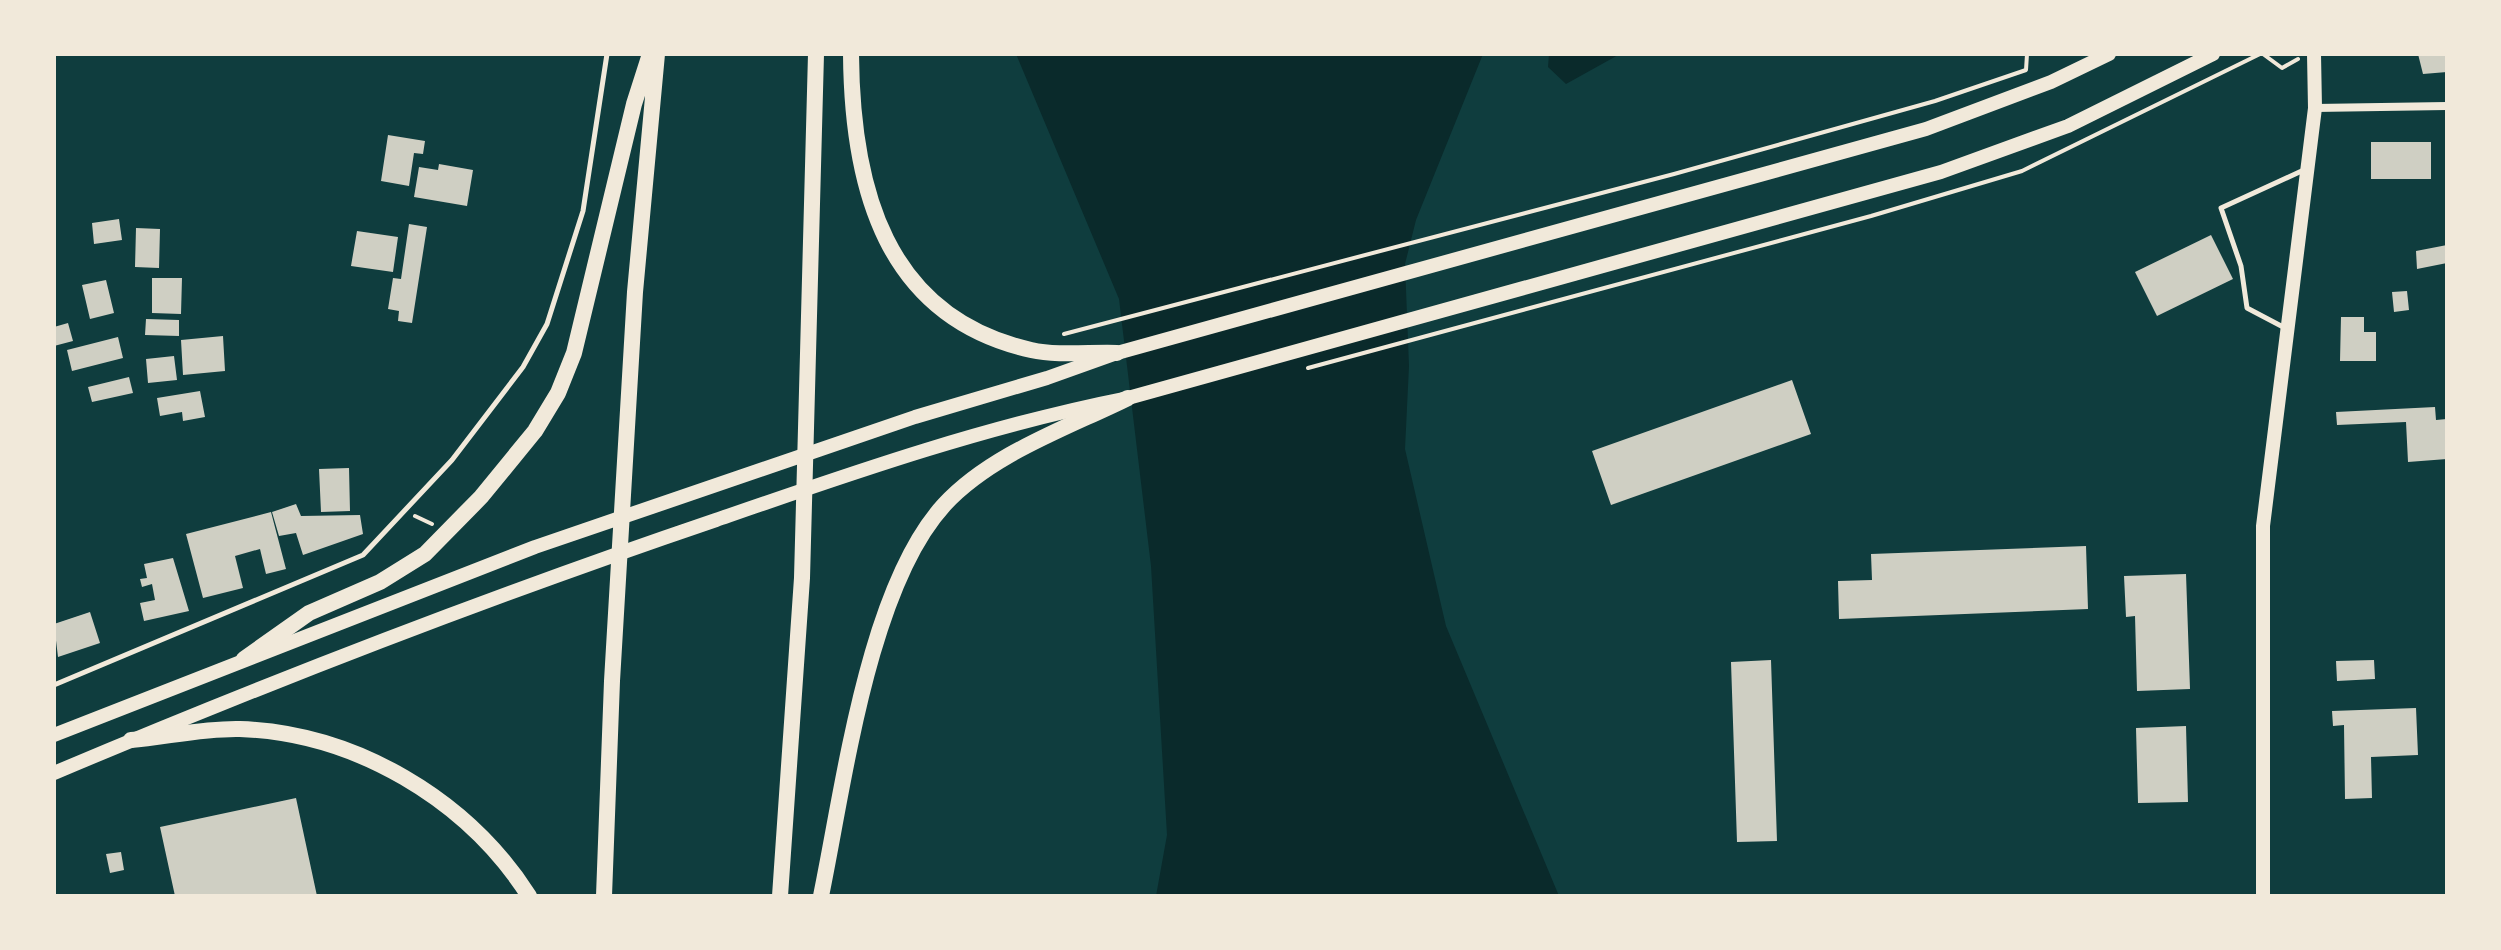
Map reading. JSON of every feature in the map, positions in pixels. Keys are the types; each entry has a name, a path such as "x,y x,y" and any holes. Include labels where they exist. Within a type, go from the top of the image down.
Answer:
{"main road":[{"path":"244,659 309,613 380,582 425,554 489,488 535,431 558,393 574,353 634,104 650,54"},
{"path":"604,896 612,681 633,323 657,54"},
{"path":"780,896 802,578 816,54"},
{"path":"851,54 855,136 872,214 891,252 916,284 942,310 991,338 1034,351 1117,353"},
{"path":"54,735 535,547 915,417 1047,378 1117,353 1926,129 2051,82 2109,54"},
{"path":"54,773 544,578 923,449 1047,414 1128,398 1852,199 2009,149 2068,126 2213,54"},
{"path":"2263,896 2263,526 2315,108 2311,54"},
{"path":"821,896 881,628 899,577 919,536 946,503 982,474 1022,450 1128,398"},
{"path":"131,740 235,729 268,731 362,757 434,795 468,823 529,896"}],"street":[{"path":"2315,108 2447,106"}],"lane":[{"path":"54,685 363,555 452,460 523,367 547,324 583,211 607,54"},
{"path":"2287,329 2247,308 2241,266 2221,208 2307,168"}],"path":[{"path":"1116,323 1935,101 2026,70 2027,54"},
{"path":"2263,54 2282,68 2311,54"}],"water":[{"path":"1016,54 1483,54 1416,220 1405,264 1409,366 1405,449 1446,626 1559,896 1156,896 1167,835 1151,566 1119,299"},
{"path":"1549,54 1620,54 1566,84 1548,67"}],"building":[{"path":"2418,54 2447,54 2447,72 2423,74"},
{"path":"388,135 425,141 423,154 414,153 409,186 381,181"},
{"path":"2371,142 2431,142 2431,179 2371,179"},
{"path":"439,164 473,170 467,206 414,197 419,167 438,170"},
{"path":"119,219 122,240 94,244 92,223"},
{"path":"409,224 427,227 412,323 398,321 399,311 388,309 393,278 401,279"},
{"path":"136,228 160,229 159,268 135,267"},
{"path":"357,231 398,237 393,272 351,266"},
{"path":"2211,235 2233,279 2157,316 2135,272"},
{"path":"2447,245 2447,263 2417,269 2416,251"},
{"path":"152,278 182,278 181,314 152,313"},
{"path":"106,280 114,313 90,319 82,285"},
{"path":"2407,291 2409,310 2394,312 2392,292"},
{"path":"2341,317 2364,317 2364,332 2376,332 2376,361 2340,361"},
{"path":"146,319 179,320 179,336 145,335"},
{"path":"68,323 73,341 54,346 54,327"},
{"path":"223,336 225,371 183,375 181,340"},
{"path":"118,337 123,358 72,371 67,350"},
{"path":"174,356 177,380 148,383 146,359"},
{"path":"129,377 133,393 92,402 88,387"},
{"path":"1792,380 1811,434 1611,505 1592,451"},
{"path":"200,391 205,417 183,421 182,412 160,416 157,398"},
{"path":"2435,407 2436,420 2447,419 2447,459 2408,462 2406,422 2337,425 2336,412"},
{"path":"349,468 350,511 321,512 319,469"},
{"path":"296,504 301,516 360,515 363,534 303,555 296,533 279,536 272,512"},
{"path":"271,512 286,569 266,574 260,549 235,556 243,588 203,598 186,534"},
{"path":"2086,546 2088,609 1839,619 1838,581 1872,580 1871,554"},
{"path":"173,558 189,611 144,621 140,603 155,600 152,584 142,587 140,579 147,578 144,564"},
{"path":"2186,574 2190,689 2137,691 2135,616 2126,617 2124,576"},
{"path":"90,612 100,643 58,657 54,624"},
{"path":"1771,660 1777,841 1737,842 1731,662"},
{"path":"2374,660 2375,679 2337,681 2336,661"},
{"path":"2416,708 2418,755 2371,757 2372,798 2345,799 2344,725 2333,726 2332,711"},
{"path":"2186,726 2188,802 2138,803 2136,728"},
{"path":"296,798 317,896 175,896 160,827"},
{"path":"121,852 124,870 110,873 106,854"}]}
